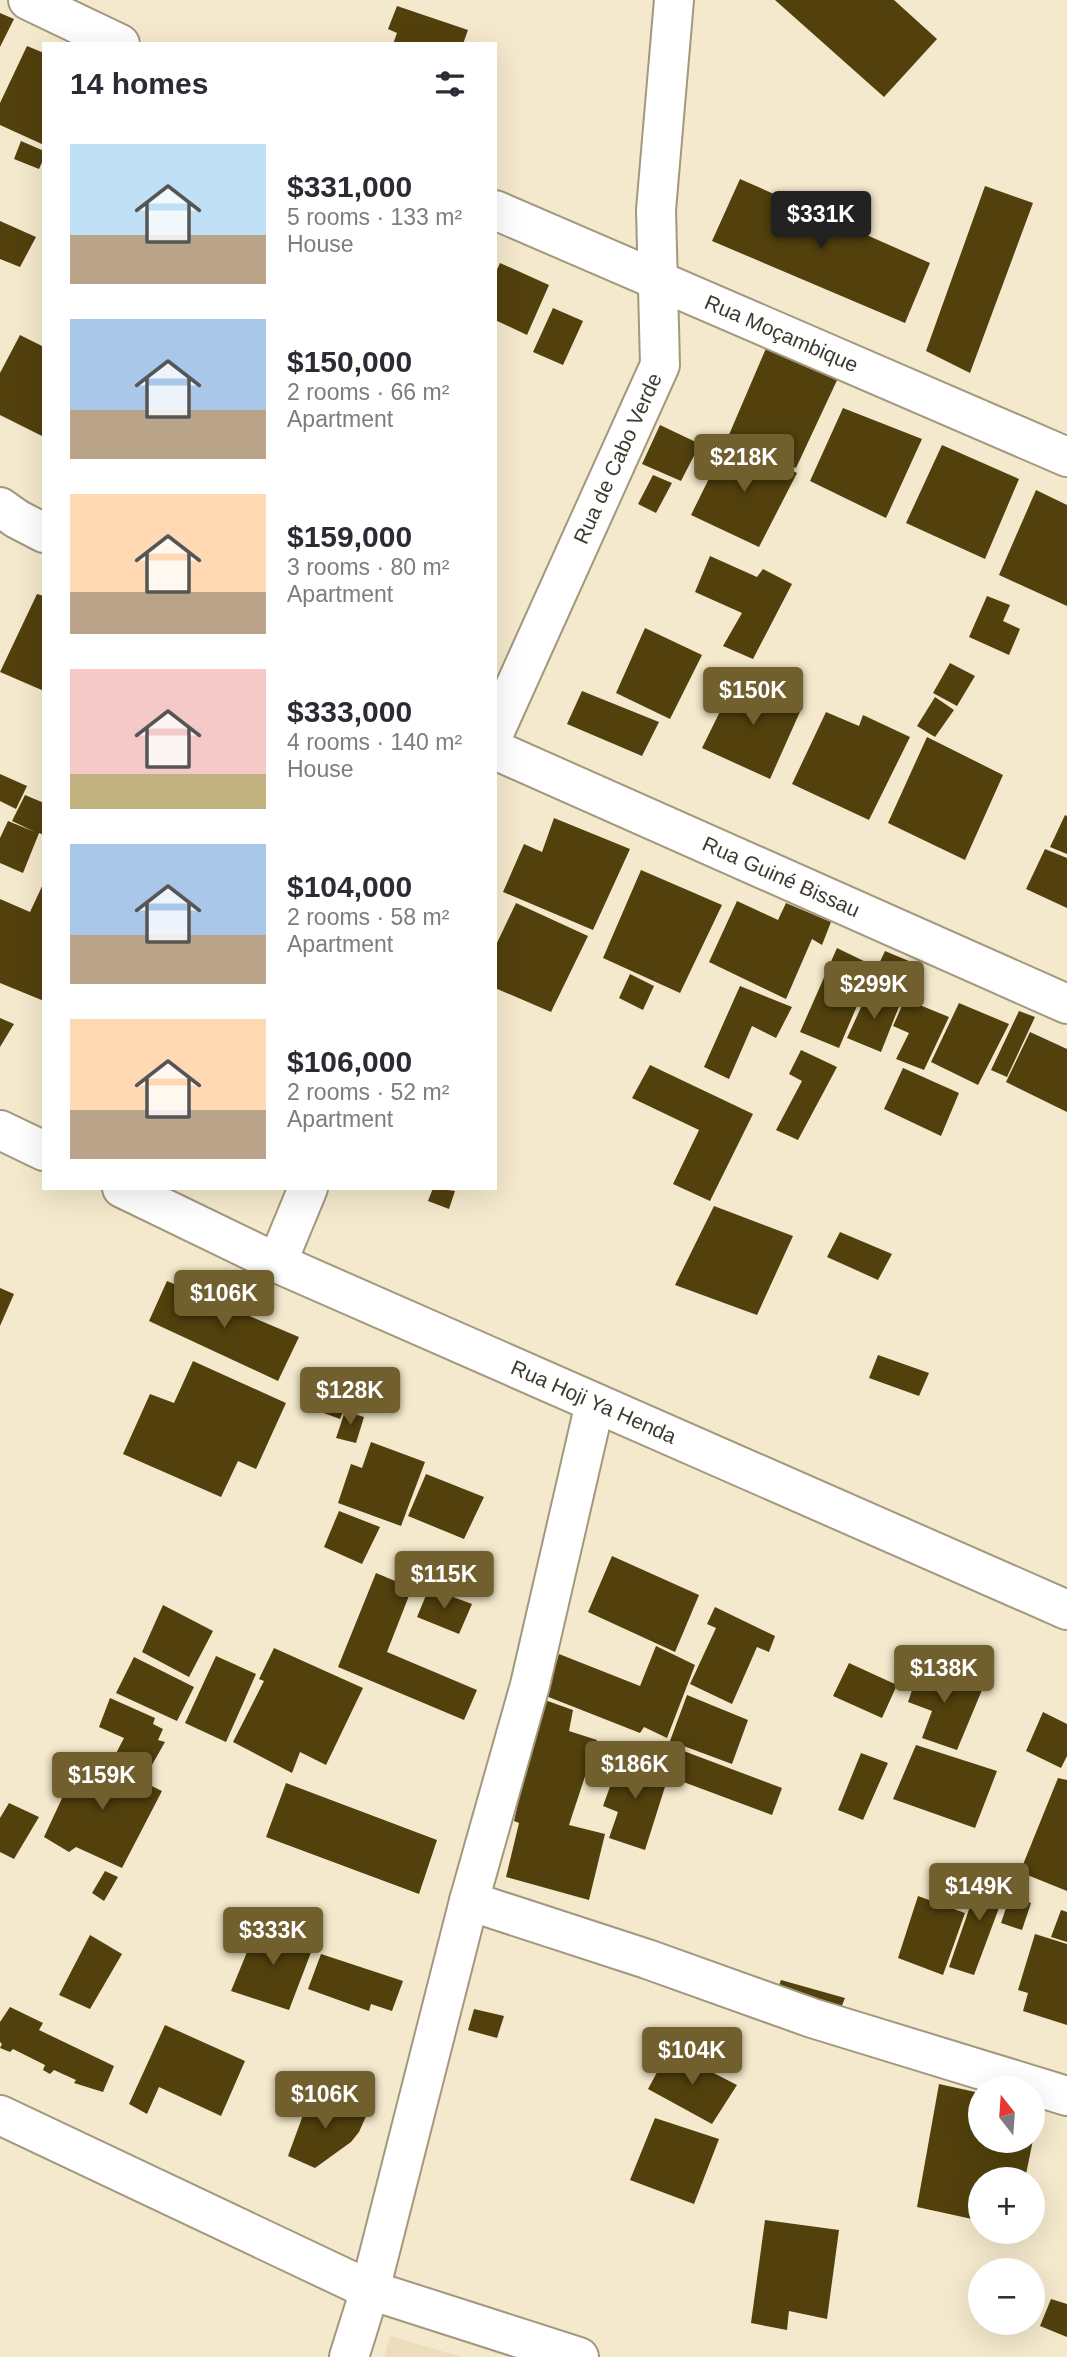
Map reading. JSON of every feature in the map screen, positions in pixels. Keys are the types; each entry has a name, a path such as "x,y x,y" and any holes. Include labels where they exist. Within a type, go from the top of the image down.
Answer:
{"street":[{"path":"28,0 116,42"},
{"name":"Rua de Cabo Verde","path":"497,726 660,365 656,210 674,0"},
{"name":"Rua Moçambique","path":"497,211 658,278 771,330 1067,457"},
{"path":"0,507 42,532"},
{"name":"Rua Guiné Bissau","path":"497,751 1067,1004"},
{"path":"0,1130 42,1150"},
{"name":"Rua Hoji Ya Henda","path":"126,1190 277,1263 1067,1610"},
{"path":"277,1263 306,1190"},
{"path":"349,2357 370,2290 469,1901 530,1685 595,1403"},
{"path":"469,1901 647,1959 812,2018 1067,2096"},
{"path":"0,2115 370,2290 579,2357"}],"shaded area":[{"path":"390,2336 462,2357 384,2357"}],"building":[{"path":"775,0 894,0 937,39 884,97"},
{"path":"397,6 468,30 464,42 394,42 397,33 388,29"},
{"path":"0,13 14,19 0,47"},
{"path":"27,46 42,52 42,144 0,125 0,103"},
{"path":"21,141 42,150 39,169 14,159"},
{"path":"740,179 930,263 905,323 712,241"},
{"path":"985,186 1033,203 970,373 926,351"},
{"path":"0,221 36,237 20,267 0,259"},
{"path":"500,263 549,285 527,335 497,321 497,270"},
{"path":"553,308 583,321 563,365 533,352"},
{"path":"20,335 42,346 42,436 0,415 0,373"},
{"path":"767,346 839,376 796,468 728,437"},
{"path":"843,408 922,439 886,518 810,481"},
{"path":"660,425 700,444 681,481 642,464"},
{"path":"728,440 797,473 759,547 691,515"},
{"path":"942,445 1019,479 985,559 906,523"},
{"path":"653,475 672,483 656,513 638,504"},
{"path":"1036,490 1067,505 1067,606 999,575"},
{"path":"710,556 757,577 763,569 792,584 753,659 723,646 742,613 695,592"},
{"path":"37,594 42,595 42,690 0,672"},
{"path":"987,596 1010,605 1003,621 1020,629 1009,655 969,637"},
{"path":"645,628 702,655 670,719 616,693"},
{"path":"950,663 975,676 957,706 933,693"},
{"path":"738,675 803,705 770,779 702,748"},
{"path":"582,691 659,722 642,756 567,724"},
{"path":"935,697 954,710 935,737 917,726"},
{"path":"826,712 859,726 863,715 910,737 869,820 792,784"},
{"path":"927,737 1003,775 965,860 888,823"},
{"path":"0,774 27,786 16,809 0,801"},
{"path":"25,795 42,802 42,834 39,833 23,873 0,863 0,838 8,821 35,832 12,821"},
{"path":"1065,815 1067,816 1067,854 1050,847"},
{"path":"554,818 630,849 593,930 503,892 524,844 542,852"},
{"path":"1045,849 1067,858 1067,908 1026,889"},
{"path":"641,870 722,905 680,993 603,958"},
{"path":"42,886 42,1000 0,983 0,899 30,912"},
{"path":"737,901 778,920 786,903 831,922 822,945 812,939 786,999 709,962"},
{"path":"516,903 588,936 551,1012 497,989 497,943"},
{"path":"837,948 874,966 839,1048 800,1032"},
{"path":"885,951 916,964 902,996 870,983"},
{"path":"630,974 654,986 643,1010 619,998"},
{"path":"740,986 792,1007 776,1038 752,1026 729,1079 704,1067"},
{"path":"869,990 900,1004 881,1052 847,1038"},
{"path":"905,999 949,1017 924,1070 896,1059 909,1033 893,1026"},
{"path":"959,1003 1009,1024 978,1085 931,1062"},
{"path":"1019,1011 1035,1017 1007,1077 991,1070"},
{"path":"0,1018 14,1024 0,1047"},
{"path":"1030,1032 1067,1049 1067,1112 1006,1082"},
{"path":"801,1050 837,1067 798,1140 776,1130 802,1081 789,1074"},
{"path":"650,1065 753,1114 710,1201 673,1184 699,1130 632,1098"},
{"path":"903,1068 959,1093 941,1136 884,1109"},
{"path":"432,1190 455,1191 449,1209 428,1201"},
{"path":"714,1206 793,1236 757,1315 675,1285"},
{"path":"840,1232 892,1254 878,1280 827,1257"},
{"path":"167,1281 299,1337 278,1381 149,1321"},
{"path":"0,1288 14,1294 0,1326"},
{"path":"878,1355 929,1373 919,1396 869,1378"},
{"path":"193,1361 286,1403 256,1469 238,1461 221,1497 123,1454 150,1394 174,1403"},
{"path":"325,1381 351,1392 340,1419 313,1409"},
{"path":"345,1411 364,1417 356,1443 336,1438"},
{"path":"371,1442 425,1462 401,1526 338,1503 351,1464 362,1468"},
{"path":"426,1474 484,1497 464,1539 408,1516"},
{"path":"339,1511 380,1527 362,1564 324,1547"},
{"path":"612,1556 699,1595 675,1652 588,1612"},
{"path":"376,1573 412,1588 387,1652 477,1690 464,1720 338,1667"},
{"path":"429,1588 472,1604 459,1634 417,1617"},
{"path":"163,1605 213,1631 189,1677 142,1652"},
{"path":"715,1607 775,1636 769,1652 757,1647 732,1704 690,1684 716,1628 707,1624"},
{"path":"656,1646 695,1665 667,1738 644,1727 640,1733 546,1696 559,1654 640,1686"},
{"path":"274,1648 363,1688 326,1765 300,1752 292,1773 233,1742 264,1681 259,1679"},
{"path":"216,1656 256,1674 226,1742 185,1723"},
{"path":"134,1657 194,1687 177,1721 116,1693"},
{"path":"849,1663 897,1685 882,1718 833,1696"},
{"path":"921,1664 982,1690 957,1750 922,1738 932,1711 908,1702"},
{"path":"687,1695 748,1720 732,1764 670,1741"},
{"path":"110,1698 155,1718 153,1724 163,1729 158,1740 165,1742 144,1779 111,1763 124,1738 99,1727"},
{"path":"542,1699 573,1710 569,1731 597,1740 569,1825 605,1834 589,1900 506,1877 519,1823 514,1821"},
{"path":"1043,1712 1067,1724 1067,1756 1061,1768 1026,1751"},
{"path":"916,1745 997,1771 975,1828 893,1799"},
{"path":"681,1750 782,1788 772,1815 670,1777"},
{"path":"83,1753 162,1791 122,1868 76,1847 69,1852 44,1837"},
{"path":"861,1753 888,1763 863,1820 838,1810"},
{"path":"621,1756 670,1771 645,1850 609,1838 618,1812 603,1806"},
{"path":"1058,1778 1067,1780 1067,1891 1020,1872"},
{"path":"286,1783 437,1840 419,1894 266,1837"},
{"path":"9,1803 39,1817 14,1859 0,1852 0,1818"},
{"path":"105,1871 118,1877 104,1901 92,1893"},
{"path":"982,1872 1009,1881 974,1975 949,1967"},
{"path":"918,1896 965,1913 943,1975 898,1958"},
{"path":"1010,1896 1031,1903 1022,1930 1001,1923"},
{"path":"1061,1910 1067,1912 1067,1942 1051,1937"},
{"path":"259,1923 315,1942 289,2010 231,1991"},
{"path":"1035,1934 1067,1944 1067,2025 1023,2011 1028,1993 1018,1990"},
{"path":"90,1935 122,1954 90,2009 59,1995"},
{"path":"321,1954 403,1981 392,2011 371,2004 369,2011 308,1989"},
{"path":"781,1980 845,1998 837,2018 774,1999"},
{"path":"10,2007 43,2023 39,2030 114,2066 103,2092 74,2083 76,2080 54,2070 50,2074 43,2070 45,2065 13,2049 10,2052 0,2048 0,2022"},
{"path":"474,2009 504,2016 497,2038 468,2030"},
{"path":"165,2025 245,2061 221,2116 159,2087 147,2114 129,2104"},
{"path":"669,2050 737,2085 712,2124 648,2089"},
{"path":"939,2084 968,2090 968,2153 1030,2153 1027,2167 968,2167 968,2218 917,2207"},
{"path":"310,2096 367,2114 351,2142 315,2168 288,2156"},
{"path":"655,2118 719,2139 694,2204 630,2180"},
{"path":"765,2220 839,2230 827,2319 789,2311 787,2330 751,2323"},
{"path":"1051,2299 1067,2304 1067,2337 1045,2328 1045,2314"}]}
